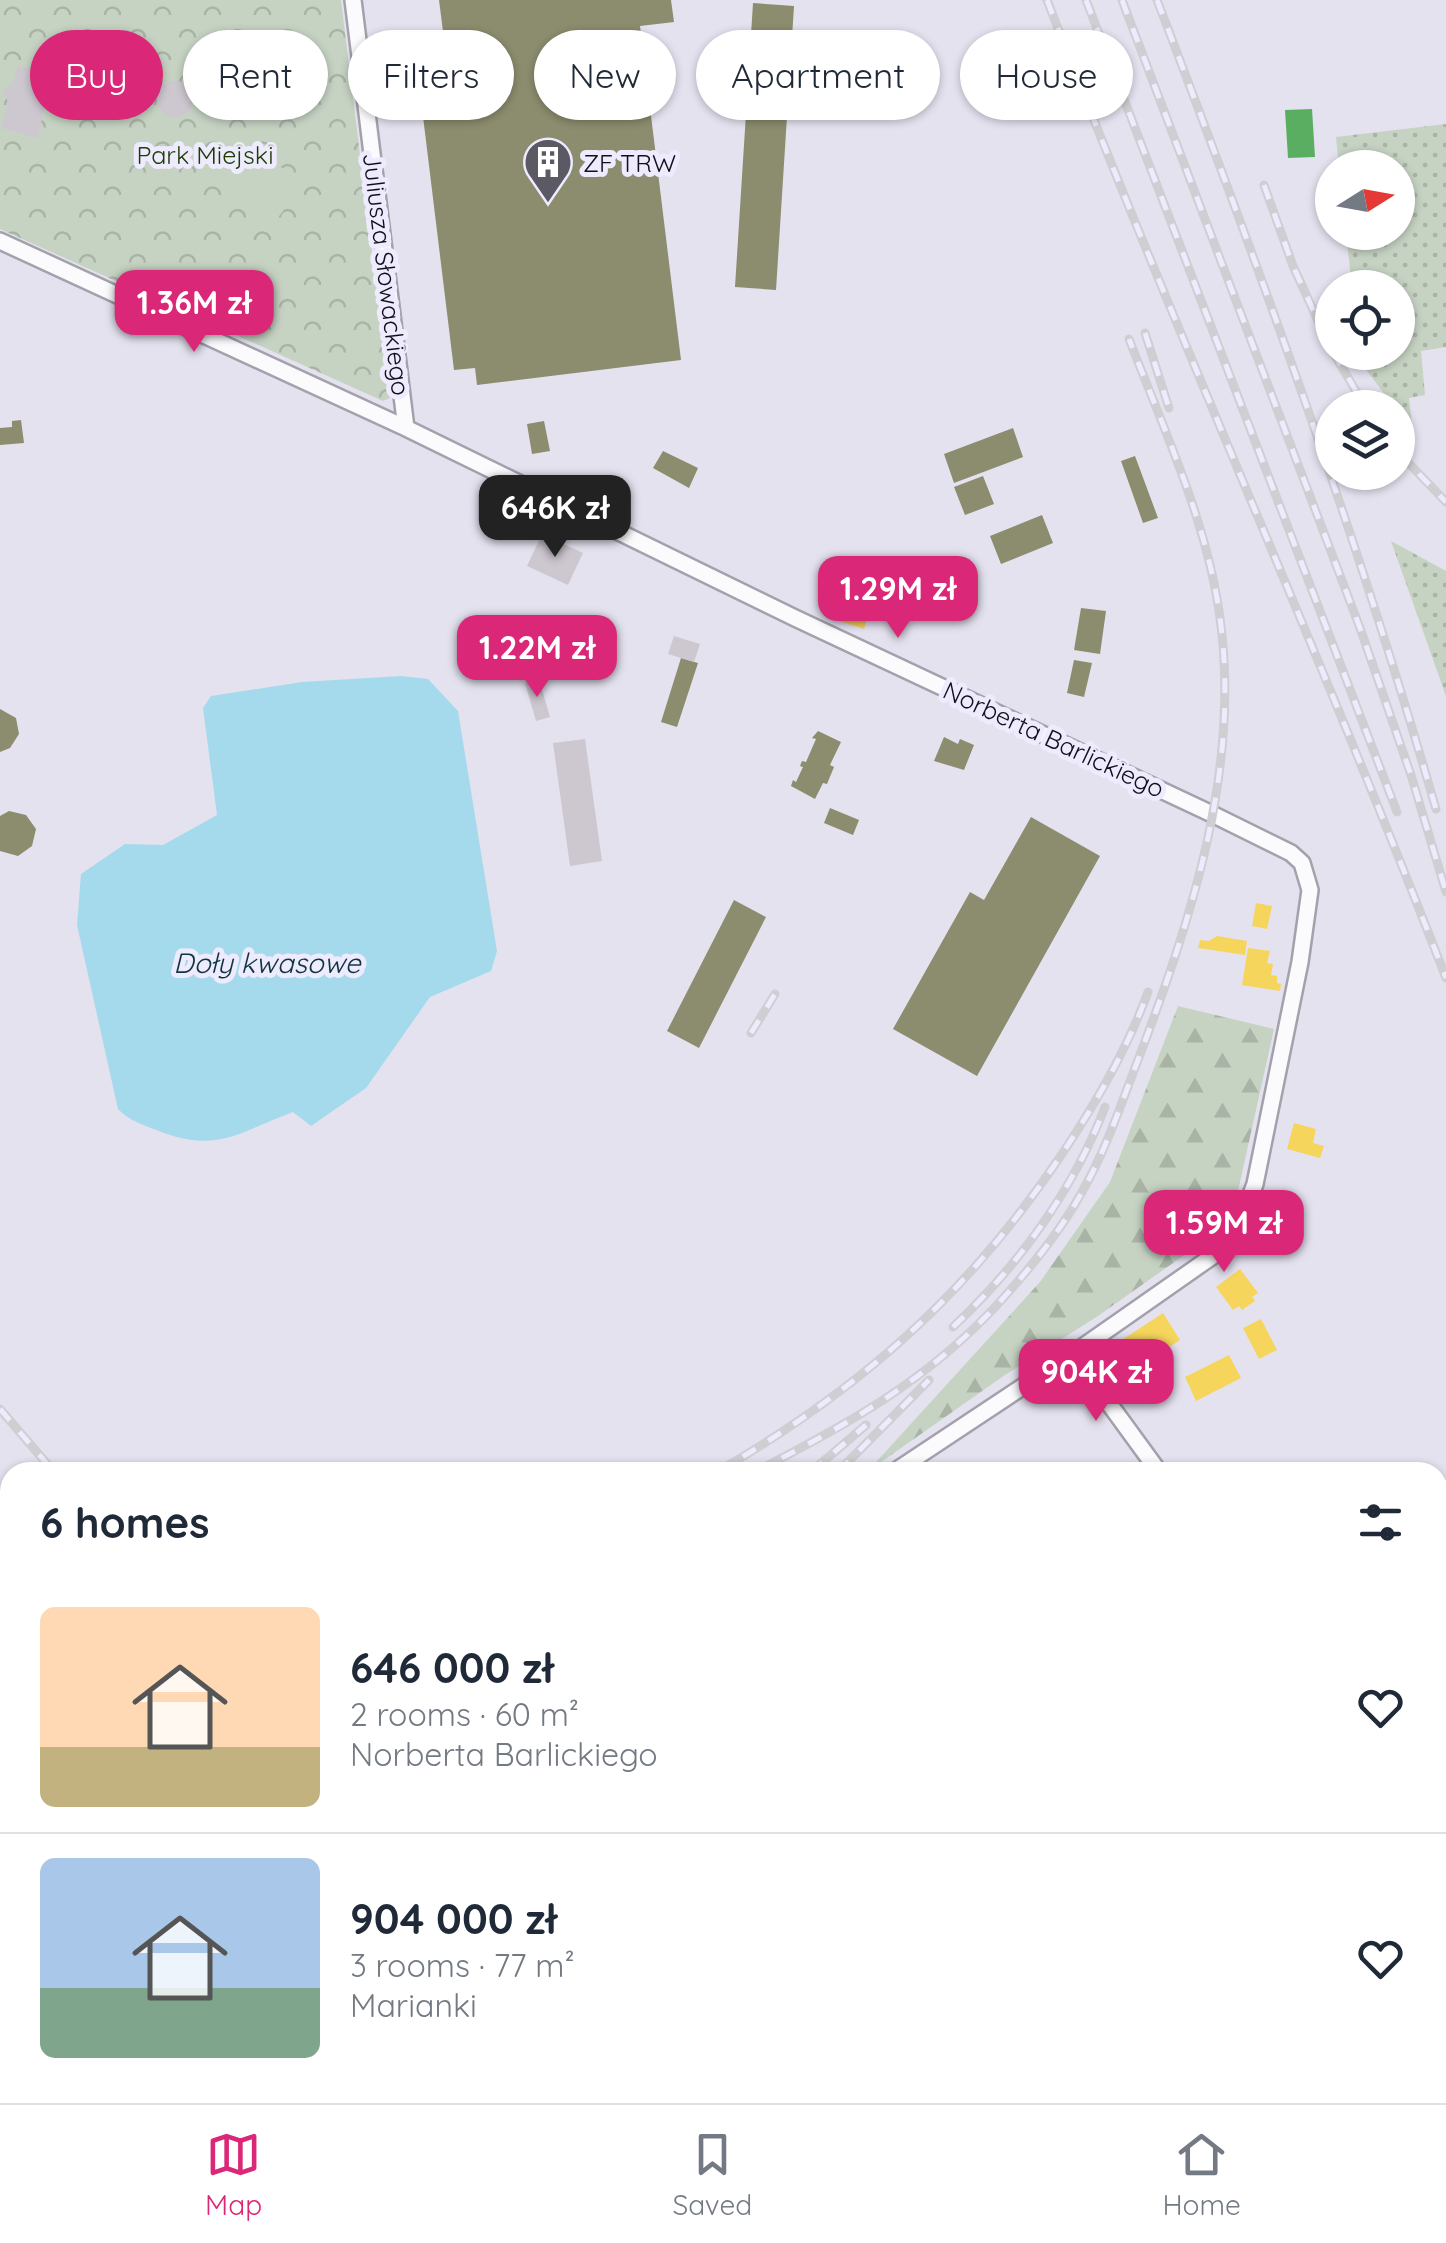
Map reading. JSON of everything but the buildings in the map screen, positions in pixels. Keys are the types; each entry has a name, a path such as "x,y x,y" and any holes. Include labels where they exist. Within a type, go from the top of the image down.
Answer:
{"street":[{"name":"Juliusza Słowackiego","path":"353,0 406,428"},
{"name":"Norberta Barlickiego","path":"0,242 406,428 795,618 1291,852 1306,870 1309,909 1260,1162 1244,1219 1217,1253 1084,1346"},
{"path":"909,1462 1084,1346 1108,1402 1152,1462"}],"green space":[{"name":"Park Miejski","path":"0,0 341,0 348,57 348,120 356,120 390,398 383,401 0,229"},
{"path":"1446,124 1446,347 1421,351 1425,395 1415,397 1415,390 1381,390 1366,370 1415,370 1415,270 1350,270 1348,250 1415,250 1415,150 1337,150 1336,137"},
{"path":"250,142 303,185 276,220 222,177"},
{"path":"1391,541 1446,571 1446,696"},
{"path":"1178,1006 1274,1029 1234,1209 1207,1239 876,1462 1040,1282 1110,1182"}],"water":[{"name":"Doły kwasowe","path":"401,676 428,679 458,711 497,951 491,971 430,997 366,1088 311,1126 293,1112 227,1138 197,1141 132,1120 118,1109 77,925 81,874 125,844 163,845 217,815 203,708 211,696 302,682"}],"railway":[{"path":"1047,0 1446,978"},
{"path":"1086,0 1397,812"},
{"path":"1122,0 1360,628 1446,892"},
{"path":"1157,0 1305,402 1436,809"},
{"path":"1264,185 1315,314"},
{"path":"1145,333 1169,408"},
{"path":"774,1462 883,1400 941,1358 1031,1266 1073,1208 1098,1160 1176,953 1207,843 1217,787 1225,675 1220,618 1205,546 1183,476 1129,339"},
{"path":"1344,370 1355,390"},
{"path":"1415,470 1446,502"},
{"path":"734,1462 819,1407 865,1371 909,1334 989,1251 1087,1115 1121,1055 1148,992"},
{"path":"751,1033 775,994"},
{"path":"953,1327 1000,1279 1041,1226 1077,1168 1105,1107"},
{"path":"848,1462 929,1380"},
{"path":"0,1409 45,1462"},
{"path":"823,1462 866,1425"}],"place":[{"name":"ZF TRW","path":"548,204"}]}
